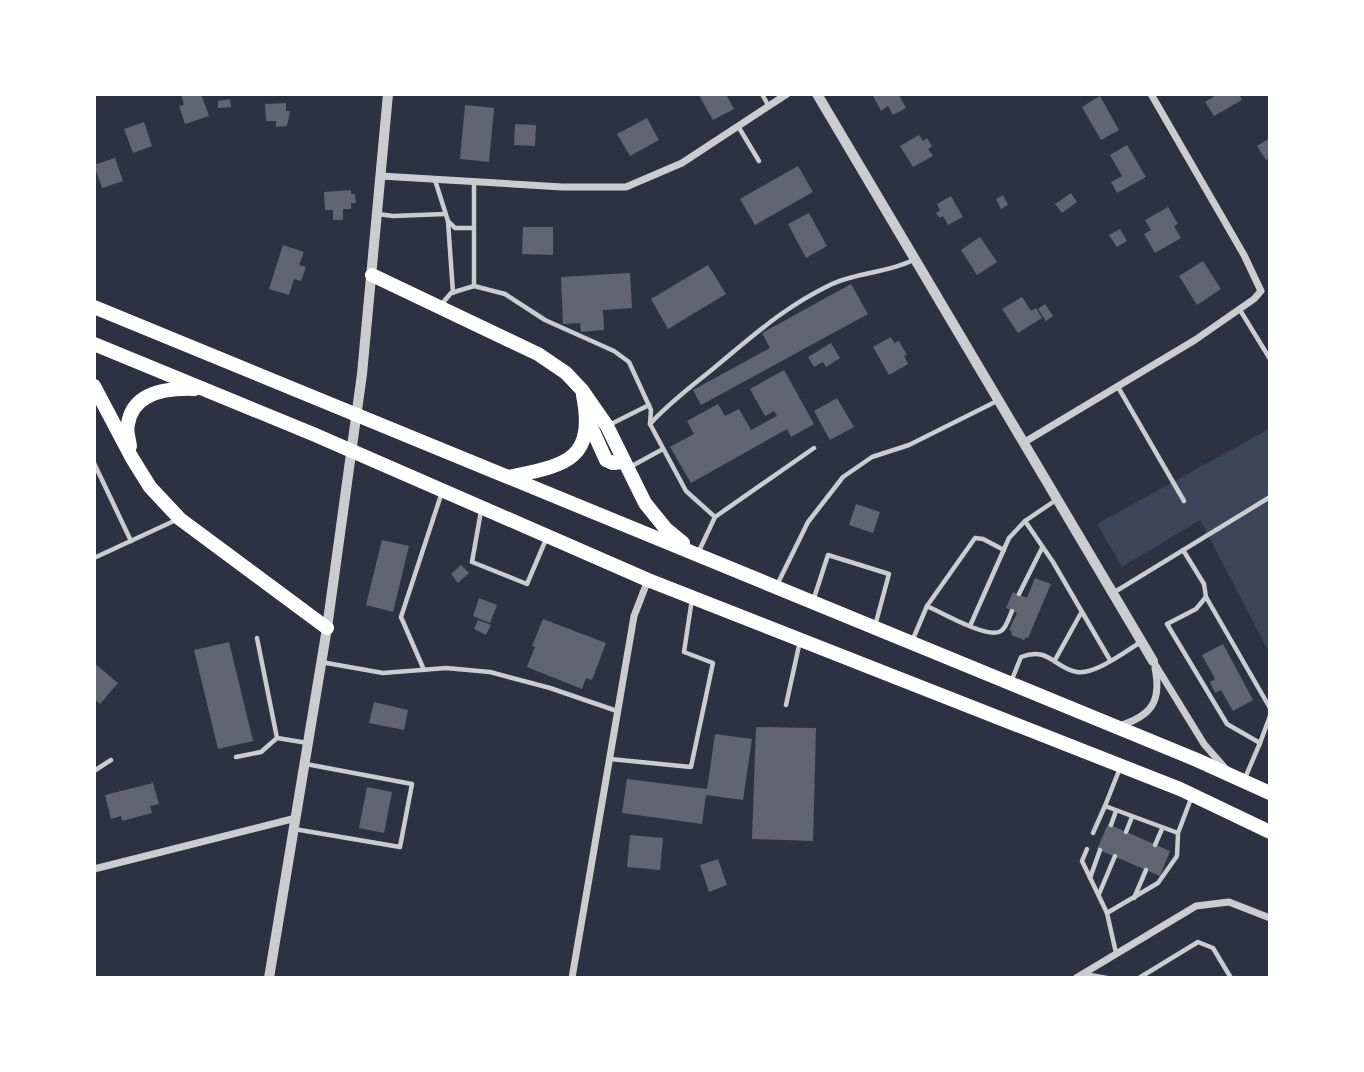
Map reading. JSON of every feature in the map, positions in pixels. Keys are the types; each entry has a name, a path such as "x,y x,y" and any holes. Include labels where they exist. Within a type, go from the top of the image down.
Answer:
{"highway":[{"path":"372,275 538,354 566,373 582,390 607,426 645,503 666,529 696,553"},
{"path":"94,296 139,325"},
{"path":"94,307 813,601 1269,793"},
{"path":"94,344 648,580 1121,766 1192,795 1269,832"},
{"path":"94,386 150,487 180,519 327,628"},
{"path":"132,458 127,426 133,408 150,394 173,388 206,390"},
{"path":"582,390 588,420 606,460 625,465"},
{"path":"509,477 570,460 582,443 588,420"}],"street":[{"path":"269,978 306,764 346,494 362,374 388,94"},
{"path":"382,176 562,187 626,187 682,163 787,94"},
{"path":"817,94 1204,744 1238,779"},
{"path":"1023,443 1195,340 1261,291 1244,255 1151,94"},
{"path":"572,978 634,616 648,580"},
{"path":"1117,727 1140,719 1153,705 1159,687 1153,661"},
{"path":"94,869 295,824"},
{"path":"1079,976 1196,906 1230,902 1269,918"}],"lane":[{"path":"762,94 769,106"},
{"path":"738,126 759,161"},
{"path":"435,179 448,221 455,229 474,228"},
{"path":"474,181 474,286"},
{"path":"378,214 445,214"},
{"path":"448,221 453,293"},
{"path":"650,424 688,387 771,319 795,304 834,283 900,267 914,260"},
{"path":"439,307 453,293 474,286 505,294 545,320 614,351 629,362 651,410 650,424 686,491 715,517"},
{"path":"1239,309 1269,359"},
{"path":"1117,386 1184,501"},
{"path":"776,586 807,522 843,477 872,457 909,445 998,401"},
{"path":"607,426 649,405"},
{"path":"696,553 715,517 814,448"},
{"path":"625,465 663,449"},
{"path":"94,463 131,541"},
{"path":"424,670 401,617 443,491"},
{"path":"1113,593 1269,497"},
{"path":"970,625 1009,538 1025,521 1057,500"},
{"path":"482,508 471,562 527,584 547,536"},
{"path":"94,558 180,519"},
{"path":"1025,521 1110,660"},
{"path":"911,642 927,606 975,538 983,539 1004,550"},
{"path":"1019,594 1042,547"},
{"path":"1183,550 1204,584 1206,597 1269,708"},
{"path":"813,601 828,555 889,574 875,627"},
{"path":"1206,597 1196,609 1167,624 1227,724 1260,743"},
{"path":"610,759 691,767 713,663 684,652 692,598"},
{"path":"927,606 982,631 995,634 1003,629 1012,611"},
{"path":"1055,660 1082,612"},
{"path":"257,638 277,738"},
{"path":"786,705 800,640"},
{"path":"1010,683 1021,657 1033,653 1055,660 1077,672 1094,670 1142,642"},
{"path":"321,662 383,673 446,668 491,672 550,688 618,712"},
{"path":"1238,779 1260,743 1269,716"},
{"path":"277,738 309,743"},
{"path":"236,757 261,752 277,738"},
{"path":"94,771 111,760"},
{"path":"295,824 400,846 412,784 306,764"},
{"path":"1093,834 1121,766"},
{"path":"1107,913 1158,883 1177,856 1178,833 1192,795"},
{"path":"1105,806 1178,833"},
{"path":"1111,825 1116,811"},
{"path":"1125,832 1132,817"},
{"path":"1155,845 1162,829"},
{"path":"1087,849 1082,861 1107,913 1116,954"},
{"path":"1090,878 1100,850"},
{"path":"1099,895 1115,856"},
{"path":"1134,899 1146,870"},
{"path":"1139,978 1198,942 1213,948 1231,978"},
{"path":"1079,976 1107,978"}],"shaded area":[{"path":"1269,429 1269,652 1200,520 1122,567 1097,524"}],"building":[{"path":"181,94 201,94 209,116 185,124 179,106 184,105"},
{"path":"698,94 726,94 734,109 713,120"},
{"path":"872,94 898,94 906,108 893,115 888,106 881,111"},
{"path":"1218,94 1239,94 1242,100 1214,116 1205,102"},
{"path":"1100,96 1119,130 1101,140 1082,107"},
{"path":"230,99 231,107 218,108 218,101"},
{"path":"286,103 286,111 290,111 287,126 276,127 276,121 266,121 265,104"},
{"path":"465,105 494,108 489,162 460,159"},
{"path":"647,118 659,140 630,156 617,134"},
{"path":"144,122 152,146 133,153 124,129"},
{"path":"515,124 536,125 535,146 514,145"},
{"path":"919,135 923,141 927,138 932,146 928,149 933,156 913,167 900,146"},
{"path":"1270,138 1270,158 1266,160 1257,146"},
{"path":"1127,145 1146,177 1117,193 1111,182 1122,176 1110,155"},
{"path":"115,158 123,181 102,188 94,165"},
{"path":"798,166 813,192 755,225 740,199"},
{"path":"351,190 351,194 355,194 356,203 351,203 351,209 343,209 343,220 333,220 333,210 325,210 324,192"},
{"path":"1071,193 1077,202 1062,213 1055,204"},
{"path":"1003,195 1008,205 1001,209 996,199"},
{"path":"951,196 963,217 948,225 943,216 940,218 936,213 940,210 937,204"},
{"path":"1168,207 1178,224 1174,226 1181,238 1155,253 1144,234 1151,230 1145,220"},
{"path":"809,213 827,246 806,258 788,224"},
{"path":"523,227 553,227 553,255 522,254"},
{"path":"1120,229 1127,241 1117,247 1109,235"},
{"path":"980,237 997,262 977,275 961,250"},
{"path":"283,245 304,252 299,265 306,267 301,281 294,279 289,295 269,289"},
{"path":"1203,261 1221,289 1197,305 1179,276"},
{"path":"708,265 726,294 668,329 651,299"},
{"path":"630,273 632,308 603,310 604,330 581,332 580,323 563,324 561,277"},
{"path":"851,284 868,314 701,405 693,390 770,348 762,333"},
{"path":"1022,297 1031,311 1036,308 1042,318 1018,333 1002,309"},
{"path":"1045,304 1053,316 1046,321 1038,309"},
{"path":"891,337 894,343 899,341 907,355 904,356 908,364 889,375 873,347"},
{"path":"831,343 840,358 826,367 823,362 814,367 808,357"},
{"path":"784,370 814,424 791,437 787,429 691,483 670,447 694,434 687,421 718,404 725,416 739,409 751,430 777,416 774,411 765,416 750,389"},
{"path":"837,398 854,427 830,440 814,411"},
{"path":"856,504 880,512 873,533 849,525"},
{"path":"382,540 409,546 393,612 366,605"},
{"path":"461,565 469,573 458,583 451,574"},
{"path":"1035,578 1051,584 1028,638 1024,640 1011,635 1009,630 1017,613 1006,608 1013,592 1027,598"},
{"path":"479,598 497,605 490,623 473,616"},
{"path":"543,619 606,643 592,680 586,678 582,689 527,667"},
{"path":"478,620 491,625 486,635 474,629"},
{"path":"229,642 253,741 218,749 194,650"},
{"path":"1223,644 1253,700 1233,711 1221,690 1215,693 1210,682 1215,679 1202,655"},
{"path":"94,663 118,683 100,704 94,699"},
{"path":"374,702 408,710 404,730 369,723"},
{"path":"756,727 816,728 813,841 752,839"},
{"path":"715,734 752,739 743,800 706,795 702,824 622,813 627,779 707,789"},
{"path":"153,783 159,804 150,806 152,813 122,821 121,816 111,819 105,795"},
{"path":"367,787 392,792 384,833 359,828"},
{"path":"1108,824 1170,851 1160,876 1097,849"},
{"path":"630,835 663,838 660,870 627,867"},
{"path":"718,859 727,885 709,892 700,865"}]}
